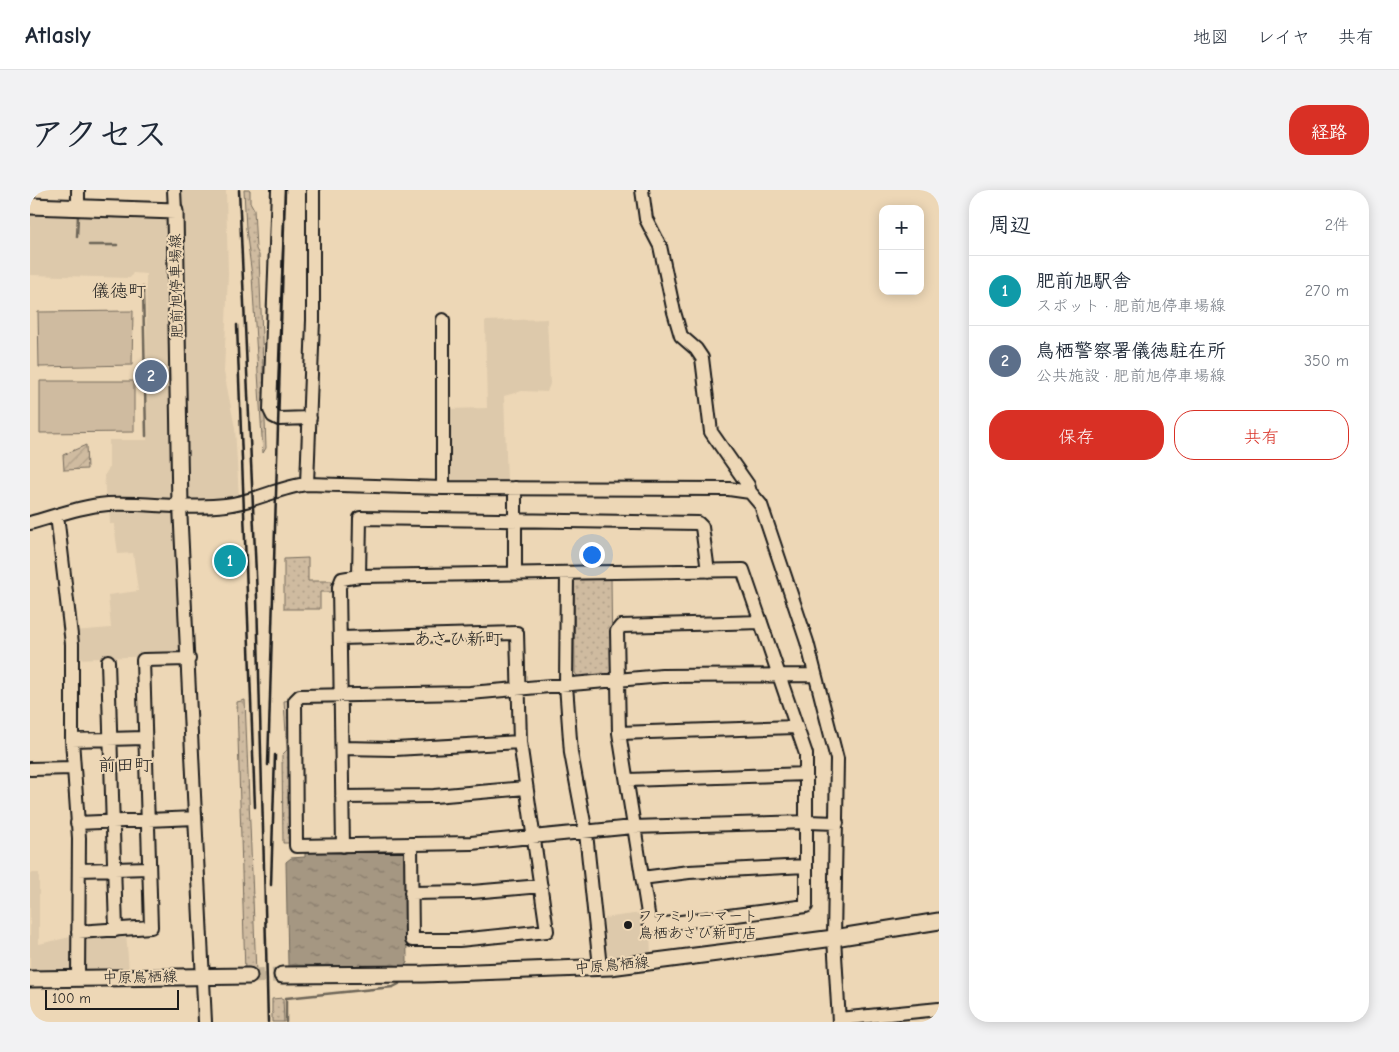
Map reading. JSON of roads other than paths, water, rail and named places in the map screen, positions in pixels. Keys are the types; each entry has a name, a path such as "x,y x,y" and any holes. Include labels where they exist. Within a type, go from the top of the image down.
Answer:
{"main road":[{"path":"30,206 175,211"},
{"name":"肥前旭停車場線","path":"175,211 180,506"},
{"name":"中原鳥栖線","path":"282,975 423,974 600,967 834,938 939,921"},
{"name":"中原鳥栖線","path":"30,979 249,976"}],"street":[{"path":"78,190 78,208"},
{"path":"174,190 175,211"},
{"path":"278,190 270,410 273,416 279,418 310,418"},
{"path":"307,484 314,190"},
{"path":"642,190 646,219 660,246 681,336 696,349 702,358 711,432 748,485 750,492 762,505 807,642 837,759 834,938 839,1021 939,1009"},
{"path":"443,320 443,488"},
{"path":"30,523 68,511 108,504 193,508 228,505 253,499 287,486 307,484 443,488 730,489 750,492"},
{"path":"515,488 515,573"},
{"path":"180,506 189,659 204,1022"},
{"path":"57,515 72,644 72,740 79,870 78,978"},
{"path":"359,576 360,518 698,522 702,527 708,571"},
{"path":"343,846 339,587 342,579 359,576 743,570 780,675 806,754 806,906 650,926 633,827 628,780 619,733 616,680 617,632 621,626 761,622"},
{"path":"567,573 566,685 572,753 586,833 600,967"},
{"path":"341,638 516,633 520,742 547,931 459,940 412,940 410,846"},
{"path":"78,932 151,927 143,660 189,659"},
{"path":"108,661 116,930"},
{"path":"814,675 662,676 414,696 300,696 295,701 296,846 410,846 534,838 633,827 807,822 837,823"},
{"path":"619,733 796,727"},
{"path":"72,740 144,738"},
{"path":"342,748 395,749 520,742"},
{"path":"30,769 73,768"},
{"path":"628,780 806,774"},
{"path":"342,797 434,796 526,788"},
{"path":"77,823 196,818"},
{"path":"642,878 689,872 806,866"},
{"path":"79,870 149,868"},
{"path":"411,893 472,892 541,886"}],"water":[{"path":"403,849 406,852 407,963 401,967 288,965 286,862 291,858 305,857 305,850"}],"waterway":[{"path":"77,237 78,215"},
{"path":"89,245 117,245"},
{"path":"143,287 146,436"},
{"path":"286,1022 286,998 393,987 399,984"}],"tunnel":[{"path":"249,976 282,975"}],"railway":[{"path":"239,190 257,597 268,1022"},
{"path":"268,765 285,190"},
{"path":"237,325 255,807"},
{"path":"271,885 275,755"}],"place":[{"name":"鳥栖警察署儀徳駐在所","path":"151,376"},
{"name":"肥前旭駅舎","path":"230,561"},
{"name":"ファミリーマート 鳥栖あさひ新町店","path":"628,925"}],"district":[{"name":"儀徳町","path":"119,291"},
{"name":"あさひ新町","path":"458,639"},
{"name":"前田町","path":"125,765"}]}
